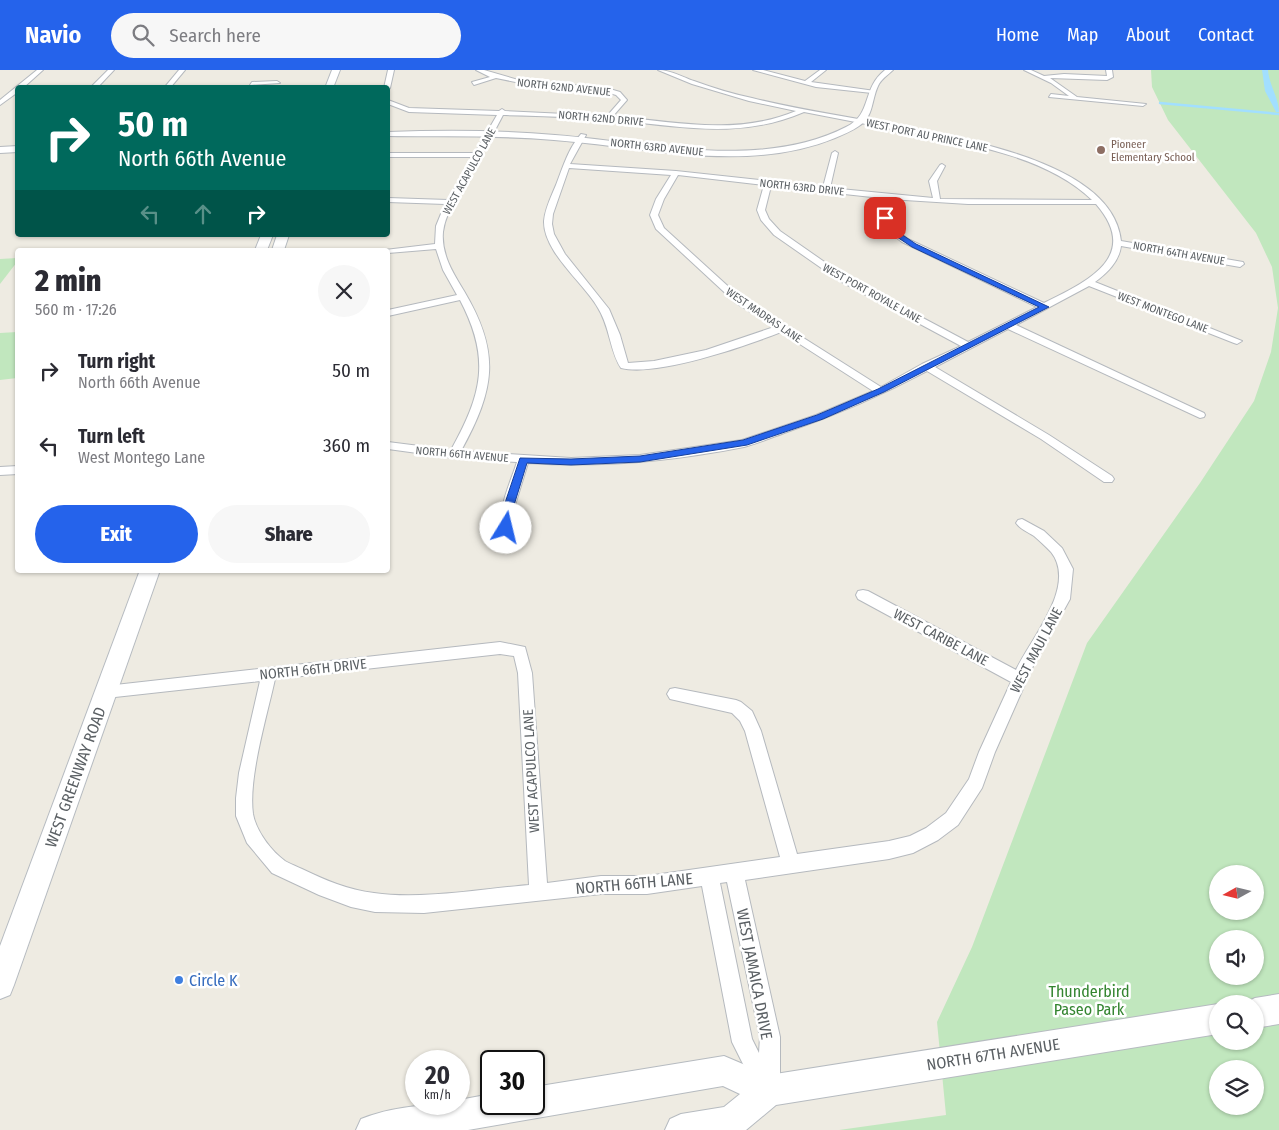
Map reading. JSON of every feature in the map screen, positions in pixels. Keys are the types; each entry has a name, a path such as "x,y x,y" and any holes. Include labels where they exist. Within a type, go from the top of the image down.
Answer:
{"main road":[{"path":"330,85 336,70"},
{"name":"WEST GREENWAY ROAD","path":"0,985 149,573"},
{"path":"1264,1012 1279,1009"},
{"name":"NORTH 67TH AVENUE","path":"682,1130 731,1122 769,1091 1209,1020"},
{"path":"545,1101 724,1071 769,1091"},
{"path":"372,1130 480,1112"}],"street":[{"path":"22,85 40,70"},
{"path":"96,85 111,70"},
{"path":"170,85 182,70"},
{"path":"388,85 391,70"},
{"name":"NORTH 62ND AVENUE","path":"479,70 522,83 604,89 616,92 624,100 609,117"},
{"name":"WEST PORT AU PRINCE LANE","path":"661,70 720,92 751,100 968,142 1015,155 1064,177 1098,202 1112,222 1118,242"},
{"path":"756,70 806,83 868,90"},
{"path":"806,83 823,70"},
{"name":"NORTH 63RD AVENUE","path":"390,132 491,132 581,137 690,151 753,151 791,147 840,133 869,109 867,81 880,70"},
{"name":"NORTH 63RD AVENUE","path":"856,120 859,108 868,90 890,70"},
{"path":"1027,70 1066,89 1078,100"},
{"path":"1044,77 1107,78 1110,77 1110,70"},
{"path":"252,84 276,85 281,76"},
{"path":"474,83 495,76"},
{"path":"0,103 15,90"},
{"path":"706,96 720,92"},
{"path":"1051,96 1078,100 1143,104"},
{"path":"390,103 397,107"},
{"path":"390,109 397,107"},
{"name":"NORTH 62ND DRIVE","path":"397,107 426,111 502,111 609,117 718,129 764,124 790,117 803,110"},
{"path":"859,108 869,109"},
{"name":"WEST ACAPULCO LANE","path":"454,454 472,419 480,397 486,359 478,324 446,269 440,246 440,224 450,202 502,111"},
{"path":"581,137 572,150 549,212 549,234 557,248 593,292 603,308 618,346 619,358 625,366 644,366 709,354 754,340 781,328"},
{"path":"0,150 15,149"},
{"path":"826,190 835,153"},
{"path":"390,155 477,155"},
{"name":"NORTH 63RD DRIVE","path":"566,166 630,168 982,206 1098,202"},
{"path":"936,201 934,181 942,166"},
{"name":"WEST MADRAS LANE","path":"676,173 656,207 654,215 660,229 727,292 881,390"},
{"name":"WEST PORT ROYALE LANE","path":"768,183 760,204 760,211 768,224 843,279 968,346"},
{"path":"885,196 885,218 899,236 914,246 1045,307 1089,283 1111,264 1118,242"},
{"path":"390,200 450,202"},
{"name":"NORTH 64TH AVENUE","path":"1118,242 1240,264"},
{"path":"390,251 440,246"},
{"name":"WEST MONTEGO LANE","path":"1089,283 1237,341"},
{"path":"390,314 463,297"},
{"name":"NORTH 66TH AVENUE","path":"390,446 454,454 571,462 640,459 744,443 820,417 881,390 1045,307"},
{"path":"1008,325 1200,415"},
{"path":"926,366 1008,415 1108,479"},
{"path":"512,546 506,528 506,515 523,460"},
{"path":"0,471 15,470"},
{"name":"WEST MAUI LANE","path":"984,762 1020,679 1063,599 1066,583 1066,569 1057,551 1040,534 1022,523"},
{"name":"WEST CARIBE LANE","path":"864,595 1020,679"},
{"name":"NORTH 66TH DRIVE","path":"106,692 500,648 520,651"},
{"name":"WEST ACAPULCO LANE","path":"520,651 526,673 539,893"},
{"name":"NORTH 66TH LANE","path":"269,674 247,773 244,798 245,816 253,837 278,867 325,890 375,904 424,904 601,885 647,885 889,850 913,844 932,834 952,819 976,783 984,762"},
{"path":"675,694 736,707 746,716 753,731 791,864"},
{"name":"WEST JAMAICA DRIVE","path":"734,872 770,1037 769,1091"},
{"name":"WEST JAMAICA DRIVE","path":"709,876 742,1042 769,1091"}],"green space":[{"name":"Thunderbird Paseo Park","path":"1151,70 1279,70 1279,1130 839,1130 946,1115 937,1022 972,947 1087,643 1200,483 1254,401 1271,352 1278,308 1272,267 1256,233 1168,120 1152,87"},
{"path":"15,258 15,265 0,284 0,259"},
{"path":"15,332 15,378 0,380 0,333"}],"waterway":[{"path":"1265,70 1269,91 1279,110"},
{"path":"1160,103 1279,114"}],"place":[{"name":"Pioneer Elementary School","path":"1101,150"},
{"name":"Circle K","path":"179,980"}],"route":[{"path":"506,528 506,515 523,460 571,462 640,459 744,443 820,417 881,390 1045,307 914,246 899,236 885,218"}]}
